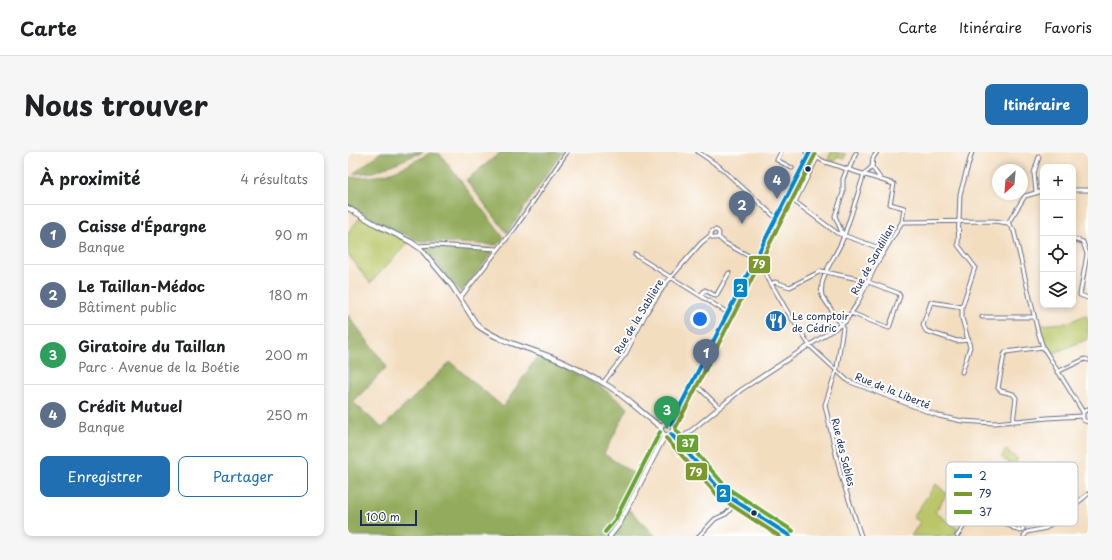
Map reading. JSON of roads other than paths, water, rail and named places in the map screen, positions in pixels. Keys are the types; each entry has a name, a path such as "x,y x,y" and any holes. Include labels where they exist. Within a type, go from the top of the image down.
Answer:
{"main road":[{"path":"671,434 673,429 671,424 808,153"},
{"path":"348,208 417,246 439,269 477,325 483,330 502,339 567,363 603,383 661,427 665,435"},
{"path":"661,427 665,424 671,424"},
{"path":"671,434 723,493 736,503 790,536"},
{"path":"665,435 671,434"},
{"path":"610,536 620,523 665,435"}],"street":[{"path":"460,298 515,228 567,152"},
{"path":"698,152 720,167 776,218"},
{"path":"781,152 777,160 792,168"},
{"path":"843,235 835,216 843,193 843,179 856,152"},
{"path":"877,152 873,158 872,167 880,178"},
{"path":"962,372 970,347 962,318 962,307 975,267 958,245 960,194 972,152"},
{"path":"808,153 817,158 880,178 894,184 890,204 904,208 902,222 959,223 994,221 1008,223 1014,231 1034,316 1043,347 1083,412"},
{"path":"1036,192 1034,173 1039,157"},
{"path":"795,202 817,158"},
{"path":"842,323 822,296 821,287 826,272 842,240 864,174 872,167"},
{"path":"1076,190 1088,190"},
{"path":"1008,223 1026,196 1040,191"},
{"path":"787,196 828,227 843,235 885,250"},
{"name":"Rue de Sandillan","path":"677,442 719,407 845,322 902,222"},
{"path":"718,237 718,232 715,230 712,232 711,236 714,238 718,237 732,248 756,258"},
{"name":"Rue de la Sablière","path":"603,383 626,353 646,313 671,276 701,243 711,236"},
{"path":"1076,240 1083,242 1087,254 1080,295 1088,298"},
{"path":"417,246 426,244 497,249"},
{"path":"635,255 728,312"},
{"name":"Rue de la Liberté","path":"756,258 810,346 848,381 939,416 962,421 994,423 1082,416"},
{"path":"701,295 705,290 716,296 730,272"},
{"path":"771,284 775,282 790,287 817,272 826,272 868,282 898,293 899,298 889,328 851,313"},
{"path":"962,307 931,302 923,328 926,331 957,341 969,340"},
{"path":"982,317 1034,316"},
{"name":"Rue des Sables","path":"842,323 844,329 836,371 826,399 827,419 841,476 861,536"},
{"path":"1013,422 1016,398 1013,394 1001,391 998,388 1004,355 1008,352 1043,347"},
{"path":"1057,372 1085,359 1088,360"},
{"path":"693,382 719,407"},
{"path":"1088,409 1083,412 1082,416 1085,421 1088,422"},
{"path":"1078,502 1088,494"},
{"path":"699,536 715,519 726,514 736,503"},
{"path":"957,536 964,526"},
{"path":"1010,526 1017,530 1022,530 1023,526"},
{"path":"1024,536 1027,532 1046,528 1048,526"}],"place":[{"name":"Crédit Mutuel","path":"777,199"},
{"name":"Le Taillan-Médoc","path":"742,224"},
{"name":"Le comptoir de Cédric","path":"776,321"},
{"name":"Caisse d'Épargne","path":"706,372"},
{"name":"Giratoire du Taillan","path":"667,429"}]}
